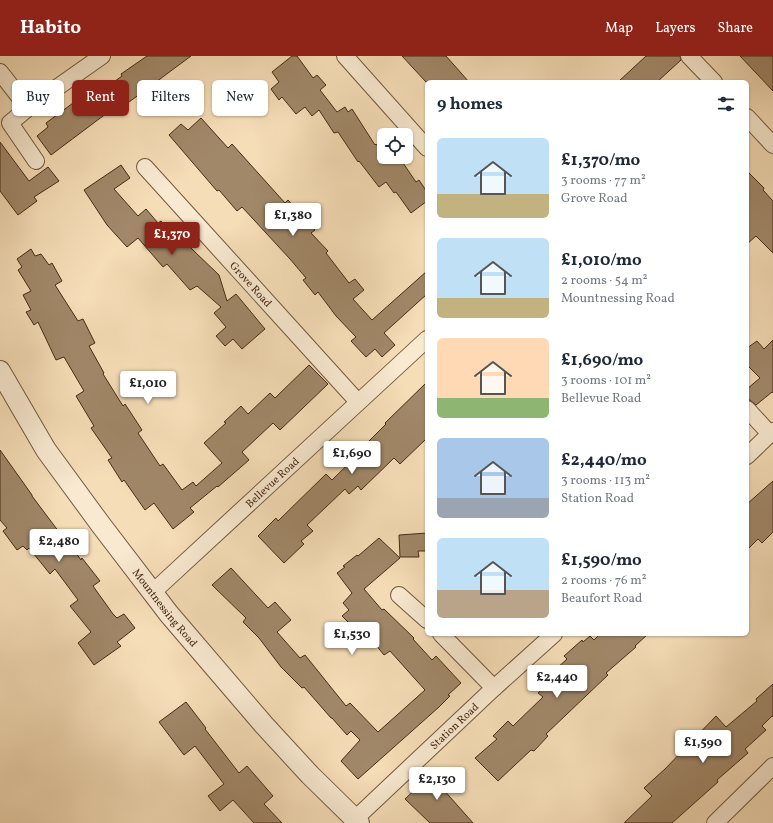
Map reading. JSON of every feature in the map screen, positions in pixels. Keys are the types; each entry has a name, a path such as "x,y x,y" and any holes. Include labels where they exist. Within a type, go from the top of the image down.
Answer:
{"street":[{"path":"64,83 102,56"},
{"path":"345,56 425,146"},
{"path":"689,56 707,80"},
{"path":"0,72 12,87"},
{"path":"18,116 10,123 36,161"},
{"path":"749,119 773,145"},
{"name":"Grove Road","path":"145,167 358,402"},
{"name":"Bellevue Road","path":"153,592 425,341"},
{"name":"Mountnessing Road","path":"0,371 46,450 101,525 153,592 208,660 264,725 310,775 357,821"},
{"path":"749,410 771,433 749,454"},
{"path":"399,596 425,614"},
{"path":"443,636 494,688"},
{"name":"Station Road","path":"357,821 494,688 552,636"},
{"path":"715,823 773,766"}],"building":[{"path":"147,56 191,56 159,80 137,80 137,96 129,102 129,80 117,80 122,76 121,74"},
{"path":"292,56 297,56 313,78 317,75 326,85 320,90 337,112 345,107 348,112 352,109 375,145 377,145 377,164 404,164 416,182 419,180 425,189 425,202 411,213 396,192 394,193 386,182 379,187 359,161 358,162 338,132 334,133 319,110 312,116 305,107 296,114 282,97 279,100 271,89 279,82 272,72"},
{"path":"402,56 446,56 467,80 425,80"},
{"path":"646,56 680,56 681,60 659,80 620,80"},
{"path":"740,56 773,56 773,91"},
{"path":"72,104 72,116 103,116 51,155 37,136 48,127 46,123 55,116 64,116 64,110"},
{"path":"201,118 228,148 232,144 285,203 288,200 315,230 311,233 328,251 326,253 349,283 355,279 364,290 353,299 372,320 425,273 425,296 384,333 395,345 382,357 375,349 366,357 351,341 356,337 336,316 318,292 315,295 303,280 306,278 290,259 242,207 237,211 219,190 217,191 169,135 181,124 188,130"},
{"path":"0,142 29,181 48,167 59,181 34,197 37,201 18,215 0,191"},
{"path":"121,165 130,178 114,189 138,216 146,209 158,223 161,221 181,244 184,241 219,275 227,301 236,294 265,329 242,349 233,339 225,346 216,336 226,327 214,313 221,307 197,286 190,290 167,264 163,267 138,238 127,247 107,225 84,190"},
{"path":"749,173 764,188 763,190 773,201 773,253 756,236 749,242"},
{"path":"31,249 35,256 41,254 49,265 52,263 62,281 55,285 78,321 83,319 95,343 89,346 104,373 103,374 123,406 125,404 142,430 138,433 160,466 163,464 182,490 193,482 196,486 222,463 204,443 226,423 224,422 241,406 248,414 270,393 275,398 309,365 328,384 280,430 273,423 242,452 249,460 218,487 217,486 190,508 194,512 173,529 154,503 145,510 124,480 122,482 108,460 112,458 91,428 94,426 76,396 84,391 64,357 56,360 38,322 34,325 26,312 31,310 23,295 31,291 18,270 22,267 17,259"},
{"path":"773,340 773,393 772,392 756,405 749,400 749,387 760,378 749,367 749,347 757,341 764,349"},
{"path":"425,384 425,440 400,464 394,458 361,490 358,486 349,494 345,489 307,525 313,531 301,541 304,544 284,563 258,536 276,518 278,521 326,474 332,480 368,445 366,444 386,424 385,423"},
{"path":"0,450 59,532 60,531 81,560 82,558 100,581 93,586 113,614 117,618 124,614 135,628 117,642 121,646 94,665 78,643 91,632 70,606 78,600 55,569 50,574 29,548 27,550 23,546 17,550 3,531 7,528 0,520"},
{"path":"773,481 773,532 762,543 758,539 749,548 749,502"},
{"path":"425,533 425,551 418,551 419,557 400,557 399,535"},
{"path":"379,538 400,558 364,589 382,610 384,609 414,638 413,639 432,660 436,656 461,683 448,695 450,696 439,707 358,779 341,761 360,740 351,731 347,735 304,687 302,688 281,667 259,638 243,622 246,618 212,585 231,568 268,608 275,602 291,620 277,632 300,658 305,655 346,706 350,703 378,732 425,690 390,651 384,655 362,628 358,632 342,616 349,610 343,603 352,593 337,573 345,567 343,566 357,555 358,556"},
{"path":"590,636 594,640 598,636 646,636 635,646 636,647 606,673 608,675 546,734 548,736 534,751 531,750 498,781 475,758 497,739 493,736 508,721 513,726 543,697 538,693 558,673 555,670 567,659 564,656 582,640 583,642"},
{"path":"773,684 773,717 772,716 762,726 766,730 745,749 748,753 717,780 718,782 672,823 624,823 652,796 644,788 665,769 716,716 726,727 757,701 756,699"},
{"path":"186,702 239,773 247,766 273,796 264,804 282,823 254,823 233,800 220,811 208,796 224,784 195,746 184,755 159,722"},
{"path":"439,767 451,778 442,788 473,823 430,823 405,799"}]}
